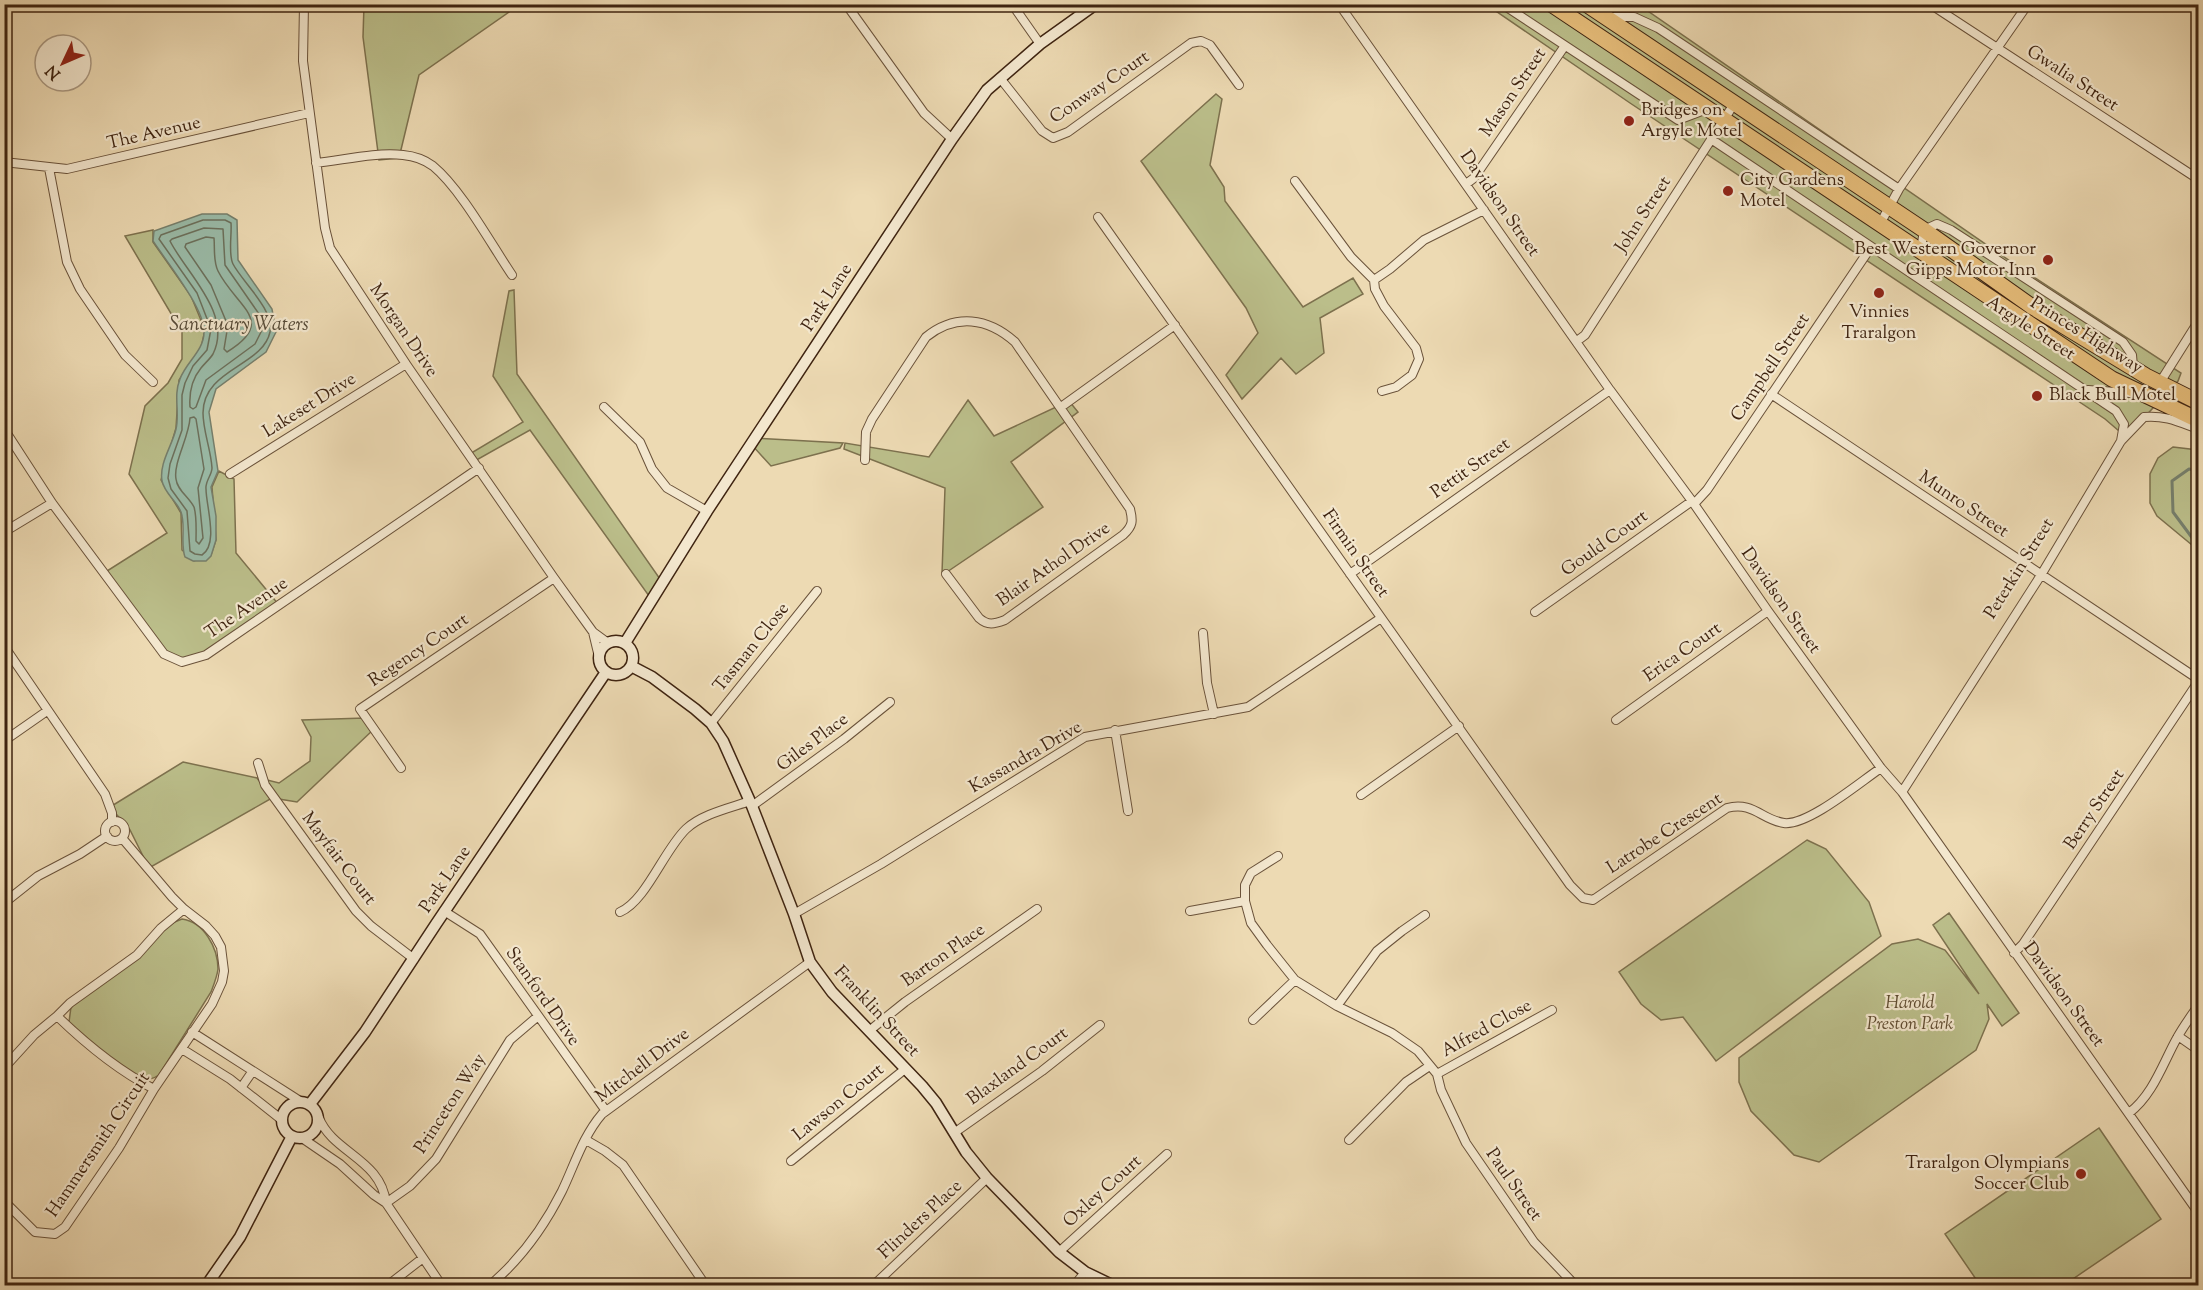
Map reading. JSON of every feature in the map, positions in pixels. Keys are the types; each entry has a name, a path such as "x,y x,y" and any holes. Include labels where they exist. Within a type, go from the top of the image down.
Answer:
{"highway":[{"name":"Princes Highway","path":"1551,4 1724,119 1884,216 1923,236 2031,306 2160,384"},
{"name":"Princes Highway","path":"1586,5 1734,104 1884,216 1962,280 2110,385 2152,399"},
{"path":"2031,306 2052,326 2114,368 2110,385"},
{"path":"2199,402 2160,384 2152,399 2199,420"}],"street":[{"name":"Morgan Drive","path":"304,4 303,61 325,228 330,248 406,364 554,578 593,633 608,643"},
{"path":"846,4 924,113 952,139"},
{"path":"1012,4 1040,44"},
{"name":"Park Lane","path":"625,643 707,511 952,139 987,90 1040,44 1096,4"},
{"name":"Davidson Street","path":"1339,4 1610,390 1693,502 1881,768 1902,792 2199,1212"},
{"path":"1502,4 1678,120 1708,108"},
{"name":"Gwalia Street","path":"1930,4 2199,179"},
{"path":"1884,216 1899,189 2028,4"},
{"path":"1602,15 1621,18 1634,17 1658,28 1899,189"},
{"name":"Conway Court","path":"1000,78 1042,131 1053,138 1068,132 1191,43 1202,38 1210,45 1239,85"},
{"name":"Mason Street","path":"1466,184 1474,178 1564,47"},
{"name":"John Street","path":"1577,341 1585,335 1734,104"},
{"name":"The Avenue","path":"4,162 67,169 309,114"},
{"name":"Argyle Street","path":"1710,140 2088,390 2116,411 2124,424 2121,441"},
{"path":"316,163 384,154 412,157 432,165 466,206 512,275"},
{"path":"49,168 67,262 80,289 125,355 153,382"},
{"path":"1295,181 1351,257 1374,280 1379,297 1416,348 1419,359 1412,375 1396,387 1382,391"},
{"path":"1374,280 1424,240 1484,210"},
{"name":"Firmin Street","path":"1098,217 1570,885 1583,898 1593,900"},
{"path":"1962,280 1950,263 1923,236 1937,224 1952,230 2123,342 2132,355 2133,368"},
{"name":"Campbell Street","path":"1693,502 1707,490 1870,247"},
{"name":"Blair Athol Drive","path":"866,460 866,432 872,419 926,337 938,327 954,322 988,324 1004,332 1016,342 1124,497 1130,509 1133,520 1131,527 1123,535 1005,620 993,624 985,623 946,574"},
{"path":"2160,384 2199,322"},
{"path":"1061,407 1176,325"},
{"name":"Lakeset Drive","path":"230,474 406,364"},
{"path":"2088,390 2110,385"},
{"name":"Pettit Street","path":"1350,574 1610,390"},
{"name":"Munro Street","path":"1771,394 2199,681"},
{"path":"604,407 640,442 652,469 666,488 707,511"},
{"name":"Peterkin Street","path":"1902,792 2041,575 2121,441 2144,417 2171,418 2199,429"},
{"name":"The Avenue","path":"4,429 52,503 164,654 182,662 206,655 479,468"},
{"name":"Gould Court","path":"1535,612 1693,502"},
{"path":"4,532 52,503"},
{"name":"Regency Court","path":"401,768 360,709 554,578"},
{"name":"Tasman Close","path":"711,723 816,591"},
{"name":"Erica Court","path":"1616,720 1768,611"},
{"name":"Kassandra Drive","path":"794,914 882,864 1085,737 1248,707 1381,618"},
{"name":"Morgan Drive","path":"593,633 599,657"},
{"path":"1203,633 1206,674 1214,714"},
{"path":"614,641 625,643 632,651 633,661 623,674 606,672 602,668 599,657 603,646 608,643 614,641"},
{"name":"Hammersmith Circuit","path":"4,646 105,794 112,813 112,822 117,821 123,825 125,834 122,838 184,909 215,936 221,947 224,971 222,982 212,1004 65,1227 55,1234 35,1232 4,1202"},
{"name":"Franklin Street","path":"631,666 667,688 711,723 733,761 751,803 810,962 831,992 936,1103 977,1168 1059,1252 1085,1272 1114,1286"},
{"name":"Park Lane","path":"305,1102 365,1032 606,672"},
{"name":"Berry Street","path":"2014,953 2023,944 2199,681"},
{"name":"Giles Place","path":"620,912 629,908 687,829 697,821 751,803 844,739 890,702"},
{"path":"4,741 47,711"},
{"path":"1361,795 1459,726"},
{"path":"1115,730 1128,811"},
{"name":"Mayfair Court","path":"258,763 265,785 356,911 371,926 414,959"},
{"name":"Latrobe Crescent","path":"1593,900 1727,808 1736,805 1747,806 1785,823 1806,819 1881,768"},
{"path":"112,822 106,828 107,837 113,841 122,838"},
{"path":"4,903 38,876 107,837"},
{"path":"1278,856 1251,873 1245,885 1245,901 1251,923 1267,945 1295,980 1337,1006 1392,1033 1418,1052 1437,1074"},
{"path":"1190,911 1245,901"},
{"path":"4,1068 34,1035 57,1017 70,1003 137,955 161,928 184,909"},
{"name":"Barton Place","path":"869,1031 905,1002 1037,909"},
{"name":"Stanford Drive","path":"444,911 480,934 606,1111"},
{"path":"1337,1006 1377,951 1425,915"},
{"name":"Mitchell Drive","path":"489,1286 518,1259 534,1238 561,1192 593,1126 606,1111 810,962"},
{"path":"1253,1020 1295,980"},
{"path":"2129,1113 2138,1107 2158,1076 2178,1036 2199,1006"},
{"name":"Alfred Close","path":"1437,1074 1552,1011"},
{"path":"57,1017 85,1043 116,1066 154,1089"},
{"name":"Princeton Way","path":"386,1203 410,1186 436,1159 510,1040 537,1017"},
{"name":"Blaxland Court","path":"954,1133 1042,1071 1100,1025"},
{"path":"192,1032 252,1072 305,1102 317,1112 323,1130 358,1157 373,1172 385,1193 386,1203"},
{"path":"2178,1036 2199,1050"},
{"path":"182,1049 241,1088 282,1120"},
{"path":"1349,1140 1406,1082 1428,1066"},
{"name":"Lawson Court","path":"791,1161 905,1069"},
{"path":"241,1088 252,1072"},
{"name":"Paul Street","path":"1437,1074 1441,1090 1466,1143 1534,1242 1576,1286"},
{"path":"305,1102 286,1107 282,1120 283,1127 340,1164 386,1203 442,1286"},
{"path":"297,1137 311,1135 316,1130 319,1118"},
{"path":"206,1286 240,1237 297,1137"},
{"path":"586,1140 605,1150 623,1165 706,1286"},
{"name":"Oxley Court","path":"1059,1252 1167,1154"},
{"name":"Flinders Place","path":"876,1284 987,1178"},
{"path":"387,1286 423,1258"},
{"path":"1074,1286 1085,1272"}],"green space":[{"path":"364,5 519,5 419,75 399,158 379,160 363,37"},
{"path":"1487,5 1639,5 2026,272 2181,373 2178,381 2126,437 2105,419 1630,103"},
{"path":"1216,94 1222,99 1210,165 1224,187 1225,201 1303,307 1353,278 1363,294 1320,318 1324,353 1296,374 1281,358 1242,399 1226,375 1258,333 1246,308 1141,161"},
{"path":"153,230 153,242 191,296 205,330 201,348 179,380 176,428 161,480 181,513 182,550 194,561 211,555 216,540 212,487 219,471 234,479 236,553 279,605 206,655 182,662 164,654 107,571 167,533 129,474 145,406 168,383 182,359 182,332 125,236"},
{"path":"514,290 517,374 660,579 649,596 530,430 473,462 468,455 523,422 493,376 509,291"},
{"path":"968,400 994,436 1069,401 1078,412 1011,462 1043,507 944,574 942,573 945,488 844,449 845,443 929,457"},
{"path":"754,438 843,443 840,448 771,466 751,444"},
{"path":"2173,447 2198,450 2198,550 2157,516 2150,503 2150,474 2158,458"},
{"path":"365,718 374,729 297,802 273,798 259,778 279,783 310,761 311,737 302,720"},
{"path":"183,762 257,778 272,798 149,868 130,830 110,807"},
{"path":"1807,840 1826,849 1869,902 1881,936 1716,1061 1683,1017 1661,1020 1641,1004 1619,972"},
{"name":"Harold Preston Park","path":"1949,913 2019,1013 2002,1026 1987,1004 1989,1019 1976,1050 1819,1162 1794,1155 1751,1111 1739,1082 1739,1058 1892,944 1918,939 1945,950 1979,994 1933,925"},
{"path":"182,919 197,925 208,937 217,961 217,975 211,992 159,1075 152,1079 143,1079 90,1043 69,1022 71,1007 172,923"},
{"name":"Traralgon Olympians Soccer Club","path":"2099,1128 2161,1219 2064,1285 1980,1285 1945,1234"}],"water":[{"name":"Sanctuary Waters","path":"202,214 227,214 237,220 238,260 272,309 276,332 266,352 216,389 209,412 218,471 211,487 216,516 216,540 211,556 206,561 193,561 185,557 181,512 162,481 162,468 176,429 178,385 201,345 204,332 203,322 192,298 153,241 154,231"}],"waterway":[{"path":"2198,471 2189,469 2172,481 2173,512 2193,539 2198,542"}],"place":[{"name":"Bridges on Argyle Motel","path":"1629,121"},
{"name":"City Gardens Motel","path":"1728,191"},
{"name":"Best Western Governor Gipps Motor Inn","path":"2048,260"},
{"name":"Vinnies Traralgon","path":"1879,293"},
{"name":"Black Bull Motel","path":"2037,396"},
{"name":"Traralgon Olympians Soccer Club","path":"2081,1174"}]}
